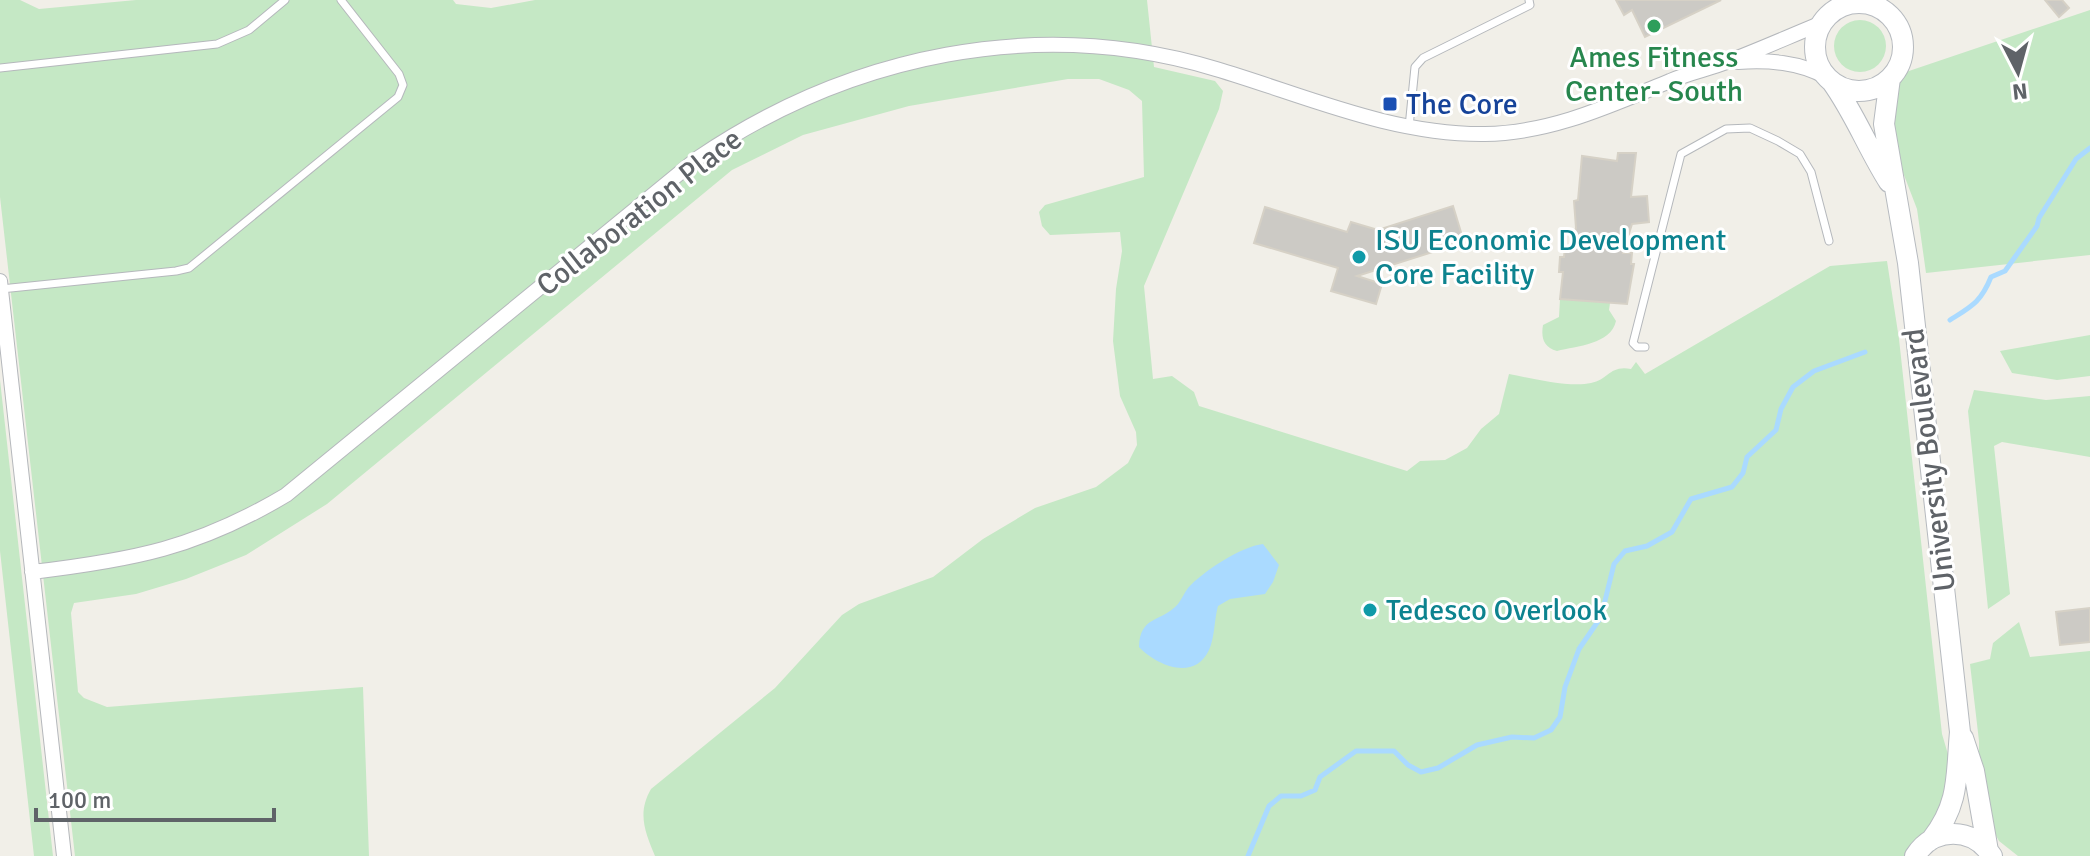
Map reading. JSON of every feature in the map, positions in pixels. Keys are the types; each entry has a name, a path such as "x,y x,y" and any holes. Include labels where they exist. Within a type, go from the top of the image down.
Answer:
{"street":[{"path":"1890,0 1895,23"},
{"path":"1868,4 1887,14 1895,23 1903,50 1899,66 1890,78 1878,87 1861,91 1845,89 1829,80 1817,61 1815,50 1818,31 1831,12 1844,6 1868,4"},
{"name":"Collaboration Place","path":"32,572 115,562 169,549 235,524 275,502 350,445 698,158 767,116 844,81 921,59 962,52 1097,46 1191,62 1363,116 1409,127 1486,134 1538,128 1593,113 1725,62 1831,12"},
{"name":"Collaboration Place","path":"1725,62 1775,61 1814,70 1829,80"},
{"name":"University Boulevard","path":"1890,78 1884,124 1908,263 1960,732 1954,800 1943,825 1915,856"},
{"name":"University Boulevard","path":"1829,80 1855,117 1893,188"},
{"path":"1,285 64,856"},
{"name":"University Boulevard","path":"1960,732 1974,771 1993,854"},
{"path":"1932,839 1943,834 1962,834 1981,843 1993,854"}],"lane":[{"path":"0,68 217,44 249,30 285,0"},
{"path":"1,285 189,268 398,97 403,85 399,74 341,0"},
{"path":"1409,127 1415,67 1423,58 1530,5 1529,0"},
{"path":"1645,347 1637,347 1633,343 1681,154 1726,129 1750,128 1791,148 1800,154 1811,172 1829,241"}],"green space":[{"path":"0,0 20,0 39,9 136,0 453,0 456,4 491,8 535,0 1147,0 1154,67 1215,81 1223,91 1219,109 1144,286 1153,379 1172,376 1194,392 1199,406 1407,471 1420,461 1445,460 1467,448 1481,429 1499,414 1509,374 1582,384 1597,381 1618,369 1631,369 1636,362 1645,374 1830,266 1887,261 1899,339 1942,734 1950,761 1951,785 1927,832 1912,843 1906,856 655,856 643,814 651,789 775,688 842,615 859,604 933,577 983,539 1035,508 1096,487 1128,463 1137,445 1136,432 1120,396 1113,341 1122,251 1120,232 1050,235 1042,226 1039,212 1045,205 1144,177 1142,101 1129,90 1099,79 1068,79 909,106 803,135 732,170 327,504 246,555 186,579 136,594 74,603 71,613 78,692 84,698 107,707 363,687 369,856 75,856 0,197"},
{"path":"2090,10 2090,255 1926,273 1917,209 1894,149 1893,97 1903,73"},
{"path":"1860,20 1878,28 1886,46 1878,64 1860,72 1842,64 1834,46 1842,28"},
{"path":"1560,299 1610,303 1609,310 1616,321 1613,329 1592,343 1557,351 1552,349 1544,341 1543,325 1559,317"},
{"path":"2090,335 2090,376 2057,380 2012,373 2000,351"},
{"path":"0,380 53,856 34,856 0,551"},
{"path":"1974,390 2046,400 2090,396 2090,457 2002,442 1994,446 2010,594 1988,609 1968,411"},
{"path":"2019,622 2030,657 2090,651 2090,856 2018,856 1999,841 1994,832 1979,763 1970,664 1990,659 1993,643"}],"water":[{"path":"1263,544 1279,565 1273,582 1265,594 1230,599 1218,606 1211,645 1202,660 1194,666 1175,667 1155,660 1139,647 1147,624 1178,604 1188,588 1203,575 1234,555"}],"building":[{"name":"Ames Fitness Center- South","path":"1616,0 1721,0 1645,37 1632,10 1624,15"},
{"path":"2045,0 2062,0 2069,8 2059,17"},
{"path":"1618,153 1636,153 1631,197 1647,196 1649,222 1632,224 1623,253 1632,253 1631,264 1634,264 1627,304 1560,299 1563,272 1559,272 1560,257 1564,257 1565,247 1570,247 1576,228 1574,201 1578,200 1582,156 1617,161"},
{"name":"ISU Economic Development Core Facility","path":"1453,206 1464,242 1357,276 1382,284 1376,304 1331,291 1338,268 1254,243 1265,207 1347,232 1351,222 1378,230"},
{"path":"2090,608 2090,642 2060,645 2056,612"}],"waterway":[{"path":"1950,320 1975,303 1991,277 2005,271 2037,226 2076,159 2090,148"},
{"path":"1248,856 1269,806 1281,796 1301,796 1315,790 1320,777 1356,751 1394,751 1408,765 1421,772 1438,768 1477,745 1512,737 1534,738 1551,730 1560,717 1565,687 1579,649 1601,617 1614,564 1625,551 1647,546 1672,532 1691,499 1732,487 1743,473 1747,457 1776,430 1781,409 1793,387 1814,371 1865,352"}],"place":[{"name":"Ames Fitness Center- South","path":"1654,26"},
{"name":"The Core","path":"1390,104"},
{"name":"ISU Economic Development Core Facility","path":"1359,257"},
{"name":"Tedesco Overlook","path":"1370,610"}]}
